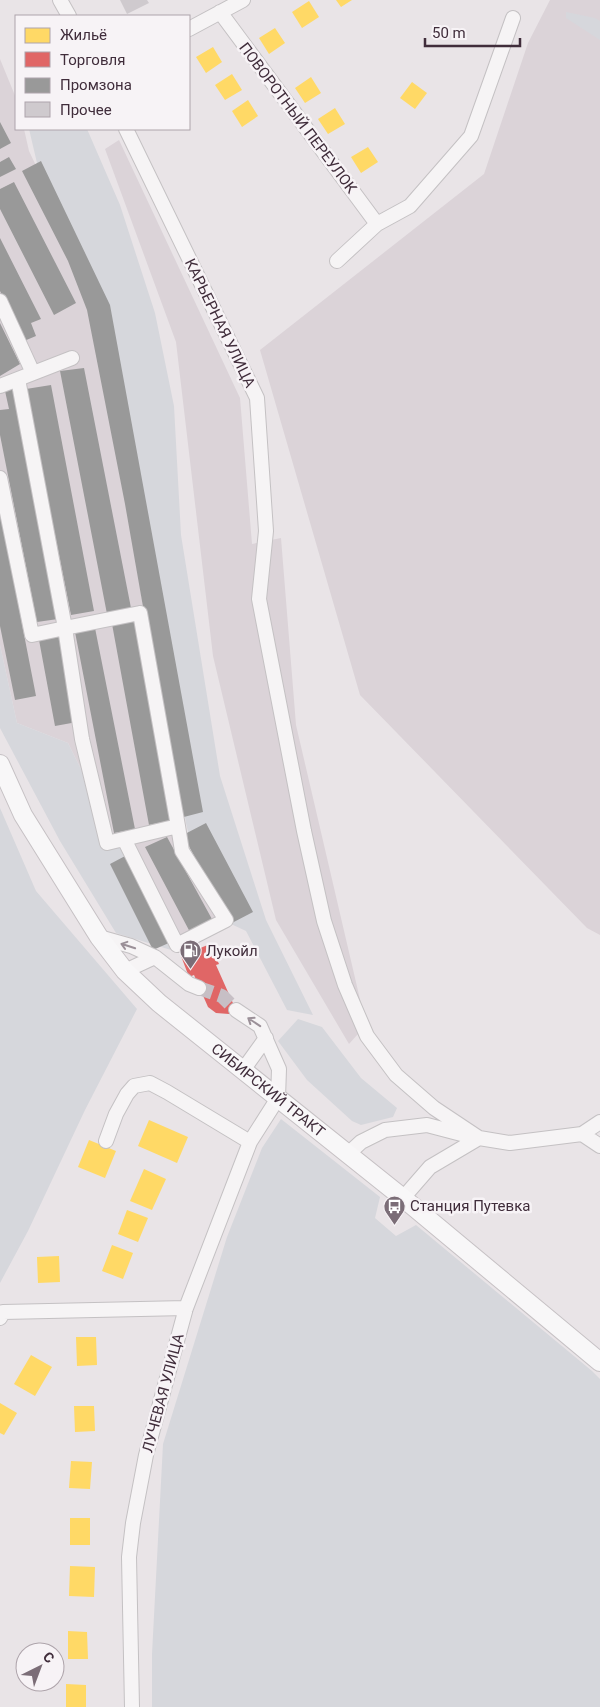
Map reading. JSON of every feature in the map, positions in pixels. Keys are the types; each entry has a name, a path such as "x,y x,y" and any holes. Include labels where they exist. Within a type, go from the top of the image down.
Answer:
{"main road":[{"name":"СИБИРСКИЙ ТРАКТ","path":"0,764 23,814 99,937 125,971 159,1003 403,1198 600,1362"}],"street":[{"path":"60,0 68,15"},
{"path":"190,28 243,0"},
{"name":"ПОВОРОТНЫЙ ПЕРЕУЛОК","path":"220,12 377,224"},
{"path":"337,261 377,224 410,206 471,136 513,18"},
{"name":"КАРЬЕРНАЯ УЛИЦА","path":"126,130 257,398 266,531 259,599 304,831 324,921 345,985 367,1036 396,1075 434,1108 479,1138"},
{"path":"0,301 33,373"},
{"path":"0,386 72,358"},
{"path":"18,379 66,628 82,739 107,843 178,826"},
{"path":"0,478 32,635 140,613 182,851 226,920 177,945 124,839"},
{"path":"99,937 131,946 155,957 189,984 199,988"},
{"path":"125,971 155,957"},
{"path":"236,1010 260,1026 266,1038 279,1069 278,1098"},
{"path":"243,1070 266,1038"},
{"path":"106,1141 116,1114 127,1094 134,1086 150,1084 167,1092 250,1142"},
{"name":"ЛУЧЕВАЯ УЛИЦА","path":"132,1707 129,1557 133,1523 146,1455 186,1308 250,1142 278,1098"},
{"path":"348,1154 361,1142 385,1130 427,1125 510,1144 582,1134 600,1122"},
{"path":"582,1134 600,1146"},
{"path":"403,1198 430,1167 479,1138"},
{"path":"2,1315 186,1308"}],"shaded area":[{"path":"550,0 600,0 600,935 587,928 360,695 260,350 484,174 528,43"},
{"path":"566,12 595,18 600,21 600,40 566,18"},
{"path":"0,59 15,96 15,130 24,130 29,151 72,241 98,323 182,851 226,920 171,950 68,743 17,723 0,645"},
{"path":"29,130 87,130 120,205 155,313 174,406 181,535 220,776 266,920 313,1015 287,1010 246,931 231,924 194,859 186,823 88,268 37,163"},
{"path":"119,140 240,398 252,544 281,538 296,725 366,1025 349,1044 276,920 213,656 176,342 105,149"},
{"path":"0,645 17,723 68,743 171,950 116,933 60,841 0,728"},
{"path":"0,808 36,891 137,1009 85,1110 28,1231 0,1283"},
{"path":"298,1019 322,1027 361,1078 397,1108 393,1117 361,1125 352,1121 307,1080 278,1041"},
{"path":"281,1119 380,1197 375,1218 396,1236 416,1225 600,1379 600,1707 152,1707 152,1654 163,1444 227,1237 262,1148"}],"building: Жильё":[{"path":"336,0 352,0 341,7"},
{"path":"309,1 319,17 302,28 292,12"},
{"path":"275,28 285,43 269,54 259,38"},
{"path":"213,47 222,62 206,73 196,57"},
{"path":"232,74 242,90 225,100 215,85"},
{"path":"311,77 321,93 305,103 295,88"},
{"path":"412,82 427,93 415,109 400,98"},
{"path":"248,100 258,116 242,127 232,111"},
{"path":"335,108 345,124 328,134 318,119"},
{"path":"368,147 378,162 361,173 351,157"},
{"path":"149,1120 188,1137 177,1163 138,1146"},
{"path":"89,1140 116,1151 105,1178 78,1167"},
{"path":"144,1169 166,1179 152,1210 130,1201"},
{"path":"127,1210 148,1218 138,1242 118,1234"},
{"path":"112,1245 133,1253 123,1279 102,1271"},
{"path":"59,1256 60,1282 38,1283 37,1257"},
{"path":"76,1337 96,1337 97,1365 77,1366"},
{"path":"31,1355 52,1367 35,1396 14,1384"},
{"path":"0,1403 17,1413 4,1435 0,1433"},
{"path":"74,1406 94,1406 95,1431 75,1432"},
{"path":"71,1461 92,1462 90,1489 69,1488"},
{"path":"70,1518 90,1518 90,1545 70,1545"},
{"path":"70,1566 95,1567 94,1597 69,1596"},
{"path":"68,1631 87,1632 88,1659 68,1659"},
{"path":"66,1684 86,1685 86,1707 66,1707"}],"building: Торговля":[{"path":"210,944 219,964 216,965 236,1010 229,1014 216,1013 208,1007 194,975 189,977 181,956"}],"building: Промзона":[{"path":"0,122 11,143 0,149"},
{"path":"9,157 16,169 0,177 0,162"},
{"path":"41,161 110,305 203,812 180,818 125,504 87,310 68,261 22,171"},
{"path":"14,182 76,303 54,315 0,209 0,189"},
{"path":"0,238 41,319 31,323 36,336 24,341 0,291"},
{"path":"0,323 20,364 0,376"},
{"path":"84,368 131,608 107,614 60,371"},
{"path":"51,385 94,611 71,615 26,389"},
{"path":"15,388 58,619 37,622 0,435 0,410 9,409 5,391"},
{"path":"0,511 36,696 15,700 0,626"},
{"path":"136,619 172,820 149,825 112,624"},
{"path":"95,628 135,829 114,833 75,632"},
{"path":"61,636 77,722 55,726 39,640"},
{"path":"206,823 253,912 230,924 183,835"},
{"path":"167,837 213,921 191,934 145,847"},
{"path":"127,855 171,942 153,950 110,864"}],"building: Прочее":[{"path":"120,0 147,0 149,3 127,14"}],"tunnel":[{"path":"199,988 222,996 236,1010"}],"place":[{"name":"Лукойл","path":"190,970"},
{"name":"Станция Путевка","path":"394,1225"}]}
